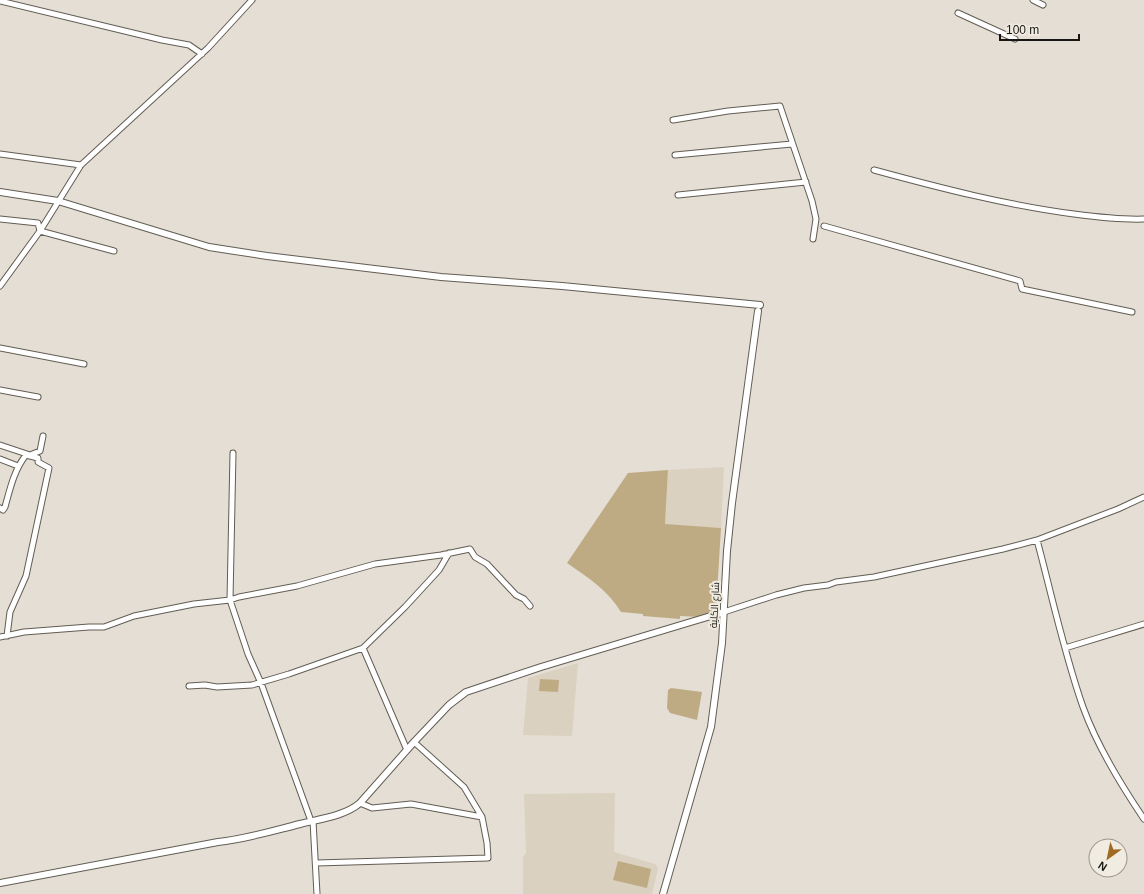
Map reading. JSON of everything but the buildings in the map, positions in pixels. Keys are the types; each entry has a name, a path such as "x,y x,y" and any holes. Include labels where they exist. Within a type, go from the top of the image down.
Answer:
{"street":[{"path":"0,286 40,231 81,165 202,54 252,0"},
{"path":"1033,0 1043,5"},
{"path":"0,1 162,40 189,45 202,54"},
{"path":"958,13 1016,39"},
{"path":"673,120 728,111 780,106 806,182 816,219 813,239"},
{"path":"675,155 792,144"},
{"path":"0,154 81,165"},
{"path":"874,170 936,187 1032,208 1096,216 1144,219"},
{"path":"678,195 806,182"},
{"path":"0,192 58,201"},
{"name":"شارع الكلية","path":"58,201 209,247 267,256 441,277 562,286 759,308 732,503 727,551 720,668 712,727 663,894"},
{"path":"0,219 38,223 40,231"},
{"path":"824,226 1020,282 1022,289 1132,312"},
{"path":"40,231 114,251"},
{"path":"0,348 84,364"},
{"path":"0,390 38,398"},
{"path":"0,446 30,455 40,451 43,436"},
{"path":"233,453 230,600 248,654 261,683 312,821 317,894"},
{"path":"0,508 3,510 5,507 18,466 26,455 38,458 38,462 49,468 26,576 10,612 7,636"},
{"path":"0,459 18,466"},
{"path":"0,883 218,842 242,839 350,810 360,803 414,742 450,705 466,692 540,667 776,595 804,588 828,585 836,582 874,577 1038,540 1118,509 1144,497"},
{"path":"1038,540 1065,648 1084,708 1113,770 1144,819"},
{"path":"0,637 24,632 104,627 134,616 151,612 194,604 230,600 297,586 375,564 470,549 475,557 488,564 516,595 524,599 530,606"},
{"path":"189,686 239,687 261,683 363,648 405,607 439,570 449,553"},
{"path":"1065,648 1144,624"},
{"path":"363,648 407,750"},
{"path":"316,863 488,858 482,817 464,787 414,742"},
{"path":"360,803 372,808 411,804 482,817"}],"shaded area":[{"path":"724,467 721,528 665,525 668,470"},
{"path":"668,470 665,524 721,528 716,610 712,615 699,617 680,616 680,619 643,616 643,614 621,612 610,597 567,563 628,473"},
{"path":"578,663 572,736 523,735 528,678"},
{"path":"540,679 559,680 558,692 539,691"},
{"path":"671,688 702,692 697,720 670,713 667,708 668,690"},
{"path":"615,793 614,852 655,864 658,868 652,894 523,894 523,857 526,853 524,794"},
{"path":"618,861 651,869 647,888 613,880"}]}
